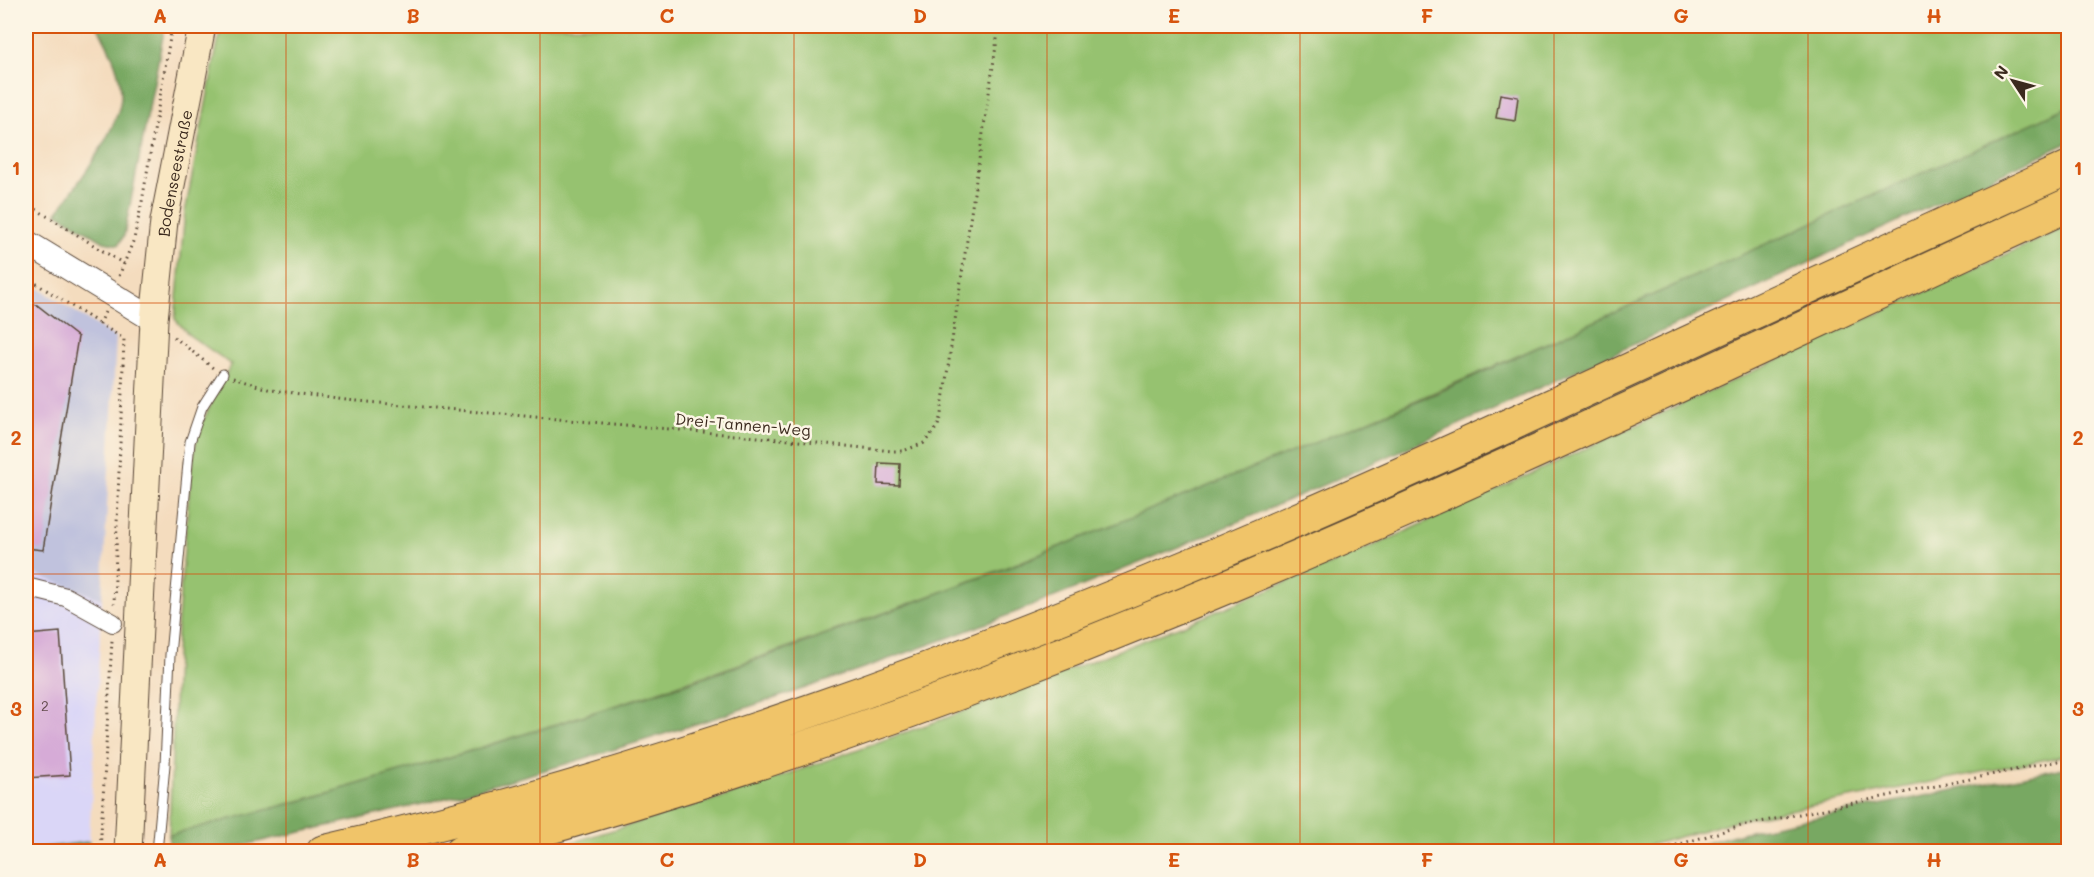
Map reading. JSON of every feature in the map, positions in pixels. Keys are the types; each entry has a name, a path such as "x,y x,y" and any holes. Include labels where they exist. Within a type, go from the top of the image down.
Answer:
{"highway":[{"path":"323,852 546,795 709,745 1009,639 1297,520 2068,168"},
{"path":"461,852 662,796 754,767 928,704 1146,620 1364,527 2068,205"}],"main road":[{"name":"Bodenseestraße","path":"128,852 154,320 164,221 202,26"}],"street":[{"path":"26,242 154,320"},
{"path":"26,587 66,597 113,622"}],"lane":[{"path":"157,852 165,765 170,655 190,442 202,407 223,374"}],"path":[{"path":"100,324 134,239 172,26"},
{"name":"Drei-Tannen-Weg","path":"154,320 190,351 223,374 271,390 346,400 780,439 892,452 915,447 931,436 941,414 999,26"},
{"path":"26,202 124,264"},
{"path":"26,277 124,339 108,744 100,852"},
{"path":"1653,852 1741,826 2068,759"}],"shaded area":[{"path":"26,280 116,338 102,599 35,574 26,574"},
{"path":"26,574 35,574 102,599 89,842 26,850"}],"green space":[{"path":"97,26 165,26 124,236 118,245 104,242 57,213 96,156 114,123 119,108 121,95 117,68"},
{"path":"221,26 2068,26 2068,107 1700,275 1330,437 1143,514 955,587 764,656 537,730 229,822 169,835 177,631 191,472 198,431 231,364 189,335 175,319 185,212"},
{"path":"2068,107 2068,143 1376,462 1095,581 953,636 829,680 579,760 426,803 217,852 169,851 169,835 304,800 694,681 810,641 1017,564 1439,392"},
{"path":"2068,226 2068,755 1738,820 1630,851 543,851 726,796 946,718 1196,620 1394,537"},
{"path":"2068,767 2068,851 1678,851 1745,832"},
{"path":"89,842 87,851 26,851 26,850"}],"building":[{"path":"1500,94 1518,97 1515,121 1496,118"},
{"path":"26,303 37,305 78,337 43,550 26,548"},
{"path":"879,463 900,464 899,485 878,484"},
{"path":"60,632 70,775 26,778 26,635"}]}
